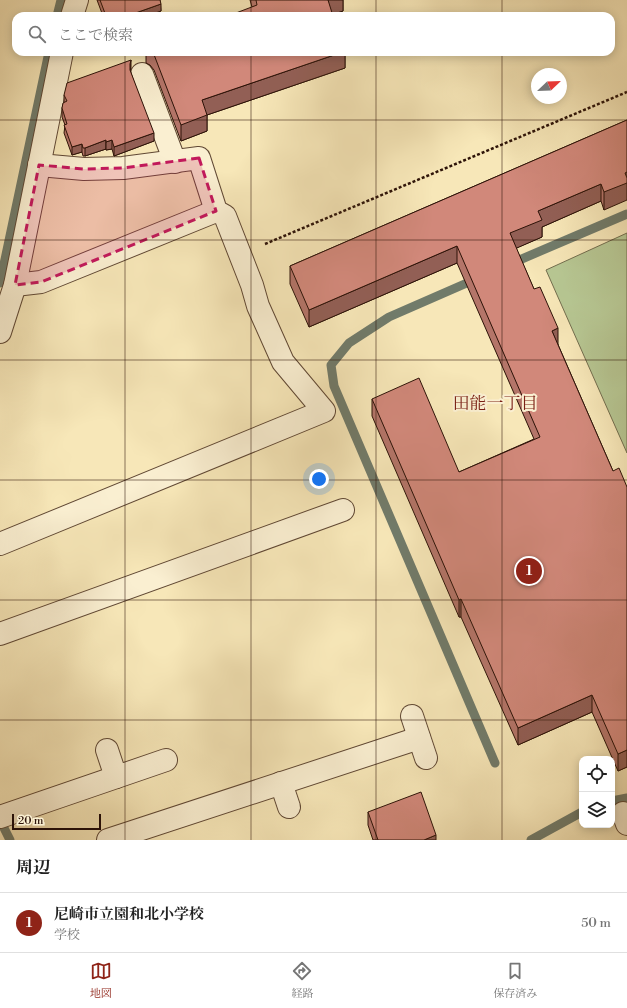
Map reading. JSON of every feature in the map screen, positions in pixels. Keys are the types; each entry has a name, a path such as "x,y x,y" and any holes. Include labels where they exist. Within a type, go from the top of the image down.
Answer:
{"street":[{"path":"73,12 77,0"},
{"path":"0,332 15,285 61,56"},
{"path":"142,74 175,162"},
{"path":"0,544 324,411 283,362 258,306 252,285 225,216 216,210 199,158 123,168 84,169 39,165"},
{"path":"15,285 41,282 216,210"},
{"path":"0,634 343,510"},
{"path":"108,840 147,834 281,783 423,748 412,716"},
{"path":"107,750 116,777"},
{"path":"0,817 166,760"},
{"path":"281,783 289,807"}],"path":[{"path":"264,244 627,92"}],"highlighted area":[{"path":"199,158 216,211 41,282 15,285 39,165 84,169 123,168"}],"green space":[{"path":"627,233 627,453 546,270"}],"building":[{"path":"100,0 160,0 161,4 138,12 104,12"},
{"path":"256,0 328,0 332,12 239,12 257,5"},
{"path":"155,56 331,56 202,100 207,115 181,125"},
{"path":"131,60 130,70 154,133 114,147 112,140 106,142 106,140 85,148 83,148 82,144 72,147 64,125 67,124 62,108 63,103 67,101 64,95 67,83"},
{"path":"627,120 627,172 625,173 627,183 604,192 601,184 538,211 542,220 510,233 534,289 540,287 558,328 552,331 613,471 619,468 627,487 627,750 618,754 592,695 518,728 461,599 459,600 372,399 419,378 459,472 540,437 457,246 309,310 290,266"},
{"path":"421,792 436,835 424,840 378,840 368,812"}],"waterway":[{"path":"58,12 61,0"},
{"path":"0,283 48,56"},
{"path":"510,264 627,214"},
{"path":"476,279 389,317 349,343 331,365 334,386 495,763"},
{"path":"615,800 627,798"},
{"path":"531,840 579,814"},
{"path":"0,820 10,840"}],"place":[{"name":"尼崎市立園和北小学校","path":"529,571"}],"district":[{"name":"田能一丁目","path":"495,403"}]}
